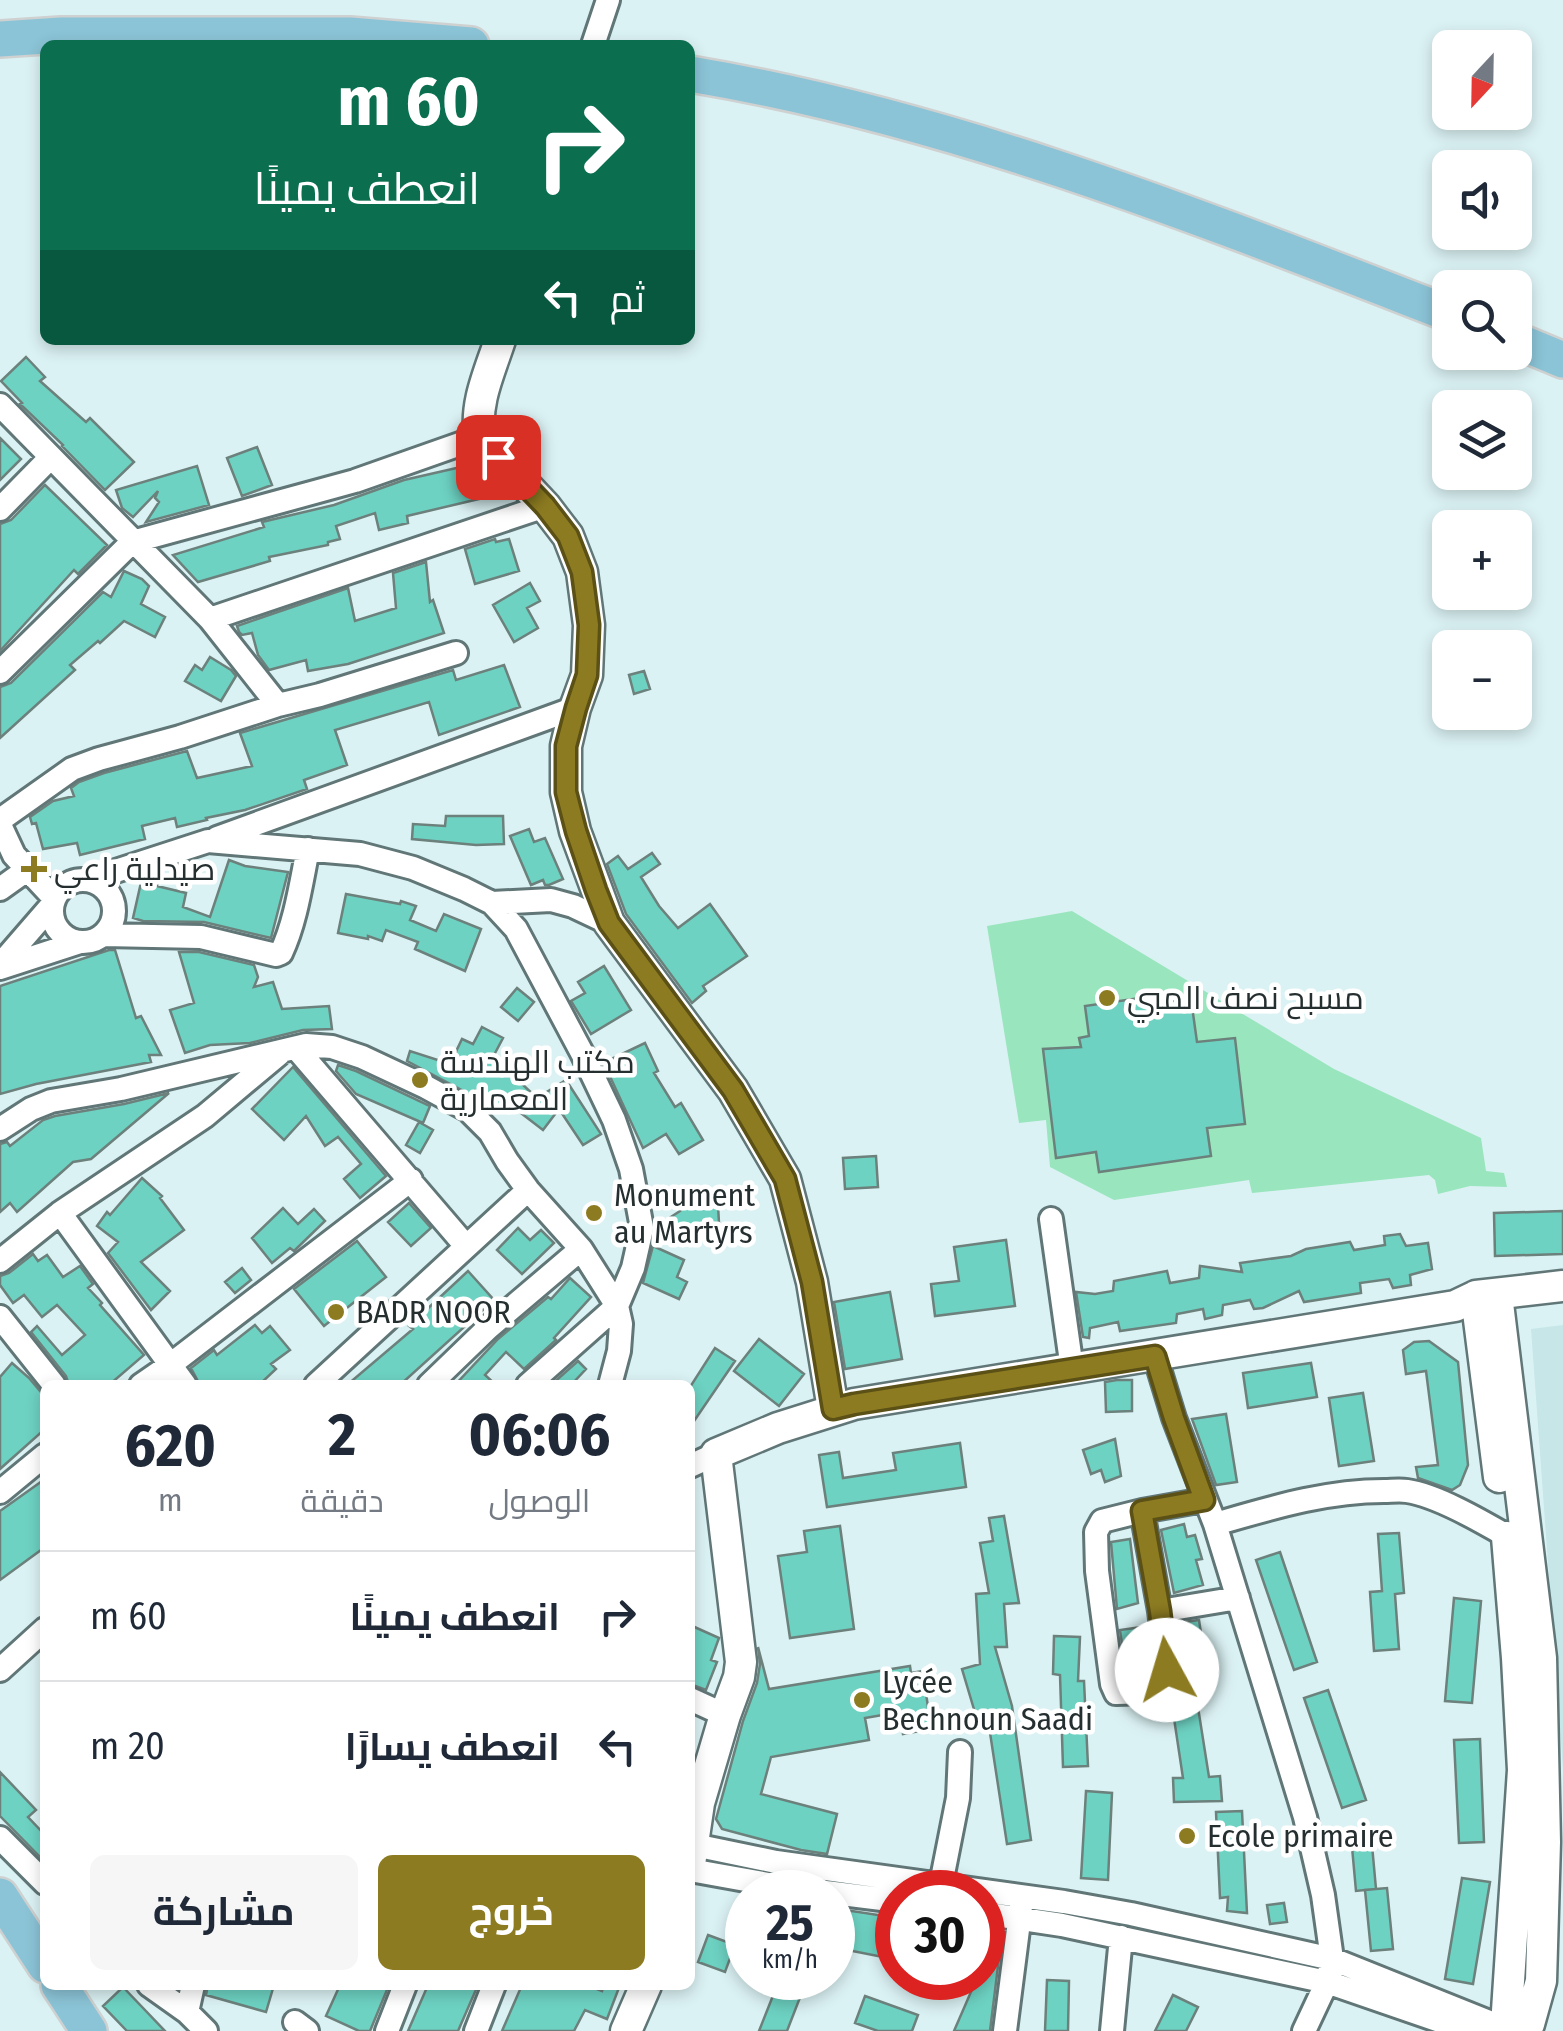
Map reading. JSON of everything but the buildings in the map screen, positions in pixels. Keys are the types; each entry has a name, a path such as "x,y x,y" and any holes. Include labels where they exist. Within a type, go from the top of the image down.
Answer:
{"main road":[{"path":"0,39 81,35 350,35 410,40"},
{"path":"695,75 972,140 1113,186 1432,307"},
{"path":"498,345 480,404 480,436 568,536 582,572 589,625 587,675 566,746 566,792 576,831 609,923 733,1090 785,1179 812,1282 833,1409"},
{"path":"1532,347 1563,360"},
{"path":"695,1801 739,1677 740,1662 703,1460 778,1428 854,1404 1481,1305 1563,1286"},
{"path":"1481,1305 1563,1305"},
{"path":"1481,1305 1518,1658 1523,1770 1515,2028"},
{"path":"1481,1305 1541,1658 1554,1845 1542,1981 1515,2028"},
{"path":"6,1919 40,1958"},
{"path":"62,1990 90,2031"},
{"path":"626,2031 644,1990"}],"street":[{"path":"595,40 608,0"},
{"path":"1,408 210,619 278,705"},
{"path":"0,672 132,542 355,481 480,436"},
{"path":"0,509 51,458"},
{"path":"210,619 545,506"},
{"path":"80,942 58,930 52,918 53,902 14,858 0,822 72,769 98,759 456,652"},
{"path":"0,967 58,891 72,882 208,841 576,708"},
{"path":"208,841 360,854 412,868 492,903 516,930 614,1120 631,1169 642,1228 633,1268 618,1306 534,1380"},
{"path":"104,935 201,937 281,953 308,848"},
{"path":"0,889 14,858"},
{"path":"0,967 104,935 112,924 134,864"},
{"path":"88,880 104,887 115,910"},
{"path":"492,903 551,900 609,923"},
{"path":"0,1129 51,1100 121,1089 306,1045 332,1046 362,1057 468,1110 490,1132 528,1190 581,1248 618,1306 619,1352 611,1380"},
{"path":"288,1050 411,1180 466,1245"},
{"path":"0,1261 60,1213 205,1116 288,1050"},
{"path":"149,1380 411,1180"},
{"path":"321,1380 528,1190"},
{"path":"60,1213 182,1380"},
{"path":"1051,1219 1072,1369"},
{"path":"434,1380 581,1248"},
{"path":"0,1318 50,1380"},
{"path":"1155,1356 1215,1524 1305,1817 1323,1895 1330,1970 1304,2031"},
{"path":"0,1492 40,1460"},
{"path":"1215,1524 1326,1495 1408,1491 1467,1514 1507,1536"},
{"path":"1142,1511 1167,1670 1165,1679 1152,1692 1116,1693 1097,1571 1096,1532 1102,1521 1142,1511 1204,1500"},
{"path":"1160,1611 1238,1598"},
{"path":"4,1656 40,1632"},
{"path":"695,1701 725,1715"},
{"path":"944,1870 958,1798 960,1752"},
{"path":"0,1838 40,1878"},
{"path":"695,1857 776,1862 875,1875"},
{"path":"695,1858 786,1886 875,1897"},
{"path":"1005,1902 1121,1937 1330,1970 1469,2031"},
{"path":"1005,1909 1021,1907 1131,1914 1515,2028"},
{"path":"1005,2031 1021,1907"},
{"path":"1112,2031 1121,1937"},
{"path":"156,1990 206,2031"},
{"path":"187,2012 192,1990"},
{"path":"387,2031 404,1990"},
{"path":"476,2031 492,1990"}],"shaded area":[{"path":"1563,1325 1563,1769 1531,1329"}],"green space":[{"name":"مسبح نصف المبي","path":"1072,911 1334,1069 1481,1138 1486,1171 1504,1173 1507,1187 1470,1186 1438,1194 1435,1180 1429,1175 1252,1193 1249,1180 1114,1200 1050,1167 1046,1120 1019,1123 987,926"}],"place":[{"name":"صيدلية راعي","path":"34,869"},
{"name":"مسبح نصف المبي","path":"1107,998"},
{"name":"مكتب الهندسة المعمارية","path":"420,1080"},
{"name":"Monument au Martyrs","path":"594,1213"},
{"name":"BADR NOOR","path":"336,1312"},
{"name":"Lycée Bechnoun Saadi","path":"862,1700"},
{"name":"Ecole primaire","path":"1187,1836"}],"route":[{"path":"498,457 568,536 582,572 589,625 587,675 566,746 566,792 596,890 609,923 733,1090 785,1179 812,1282 833,1409 1155,1356 1204,1500 1142,1511 1167,1670"}]}
